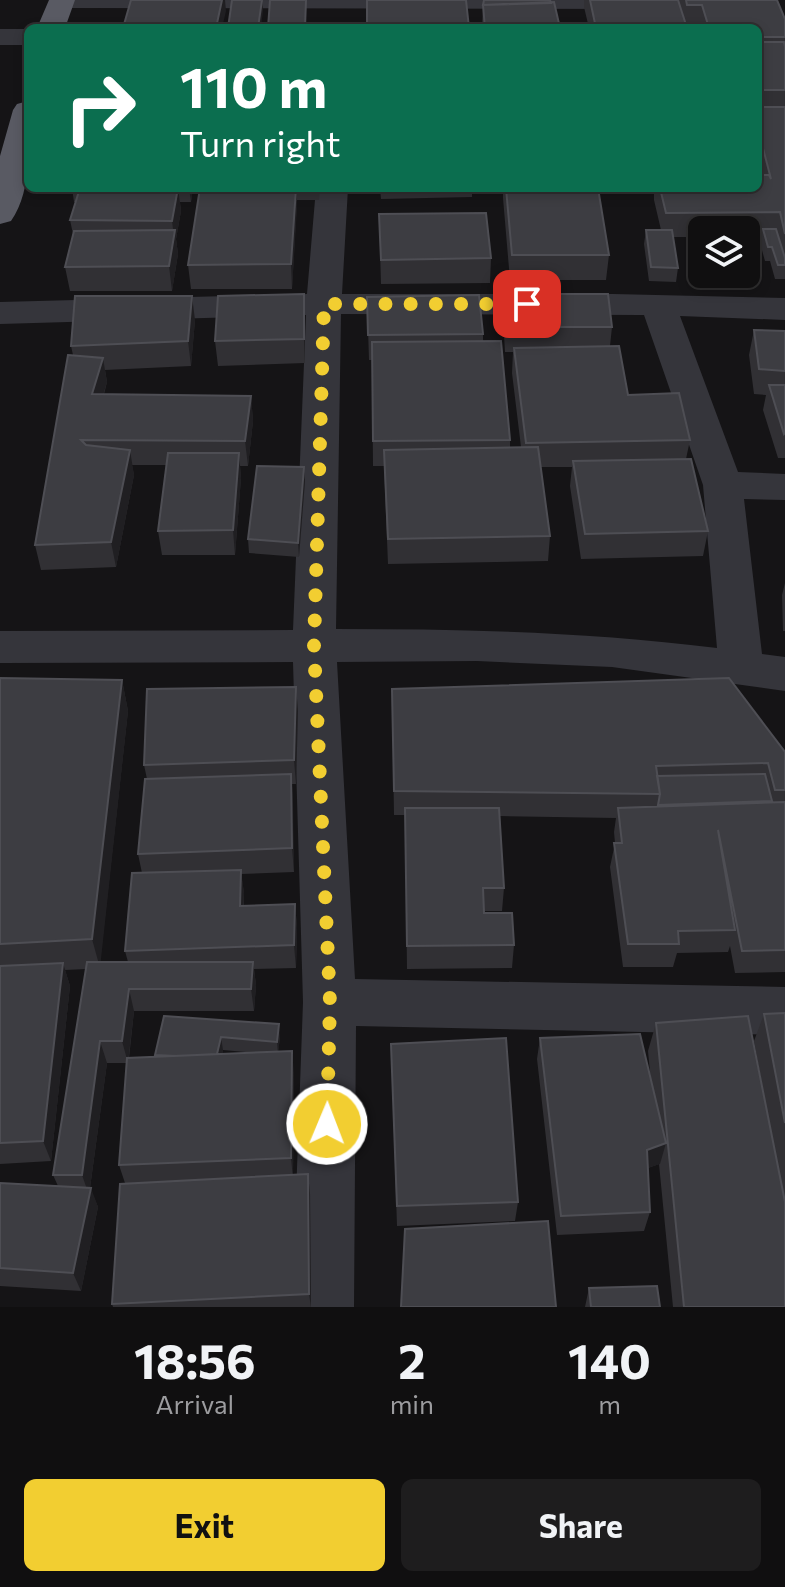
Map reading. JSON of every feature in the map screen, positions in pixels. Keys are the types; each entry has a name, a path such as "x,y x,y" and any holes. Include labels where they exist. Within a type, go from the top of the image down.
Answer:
{"highway":[{"path":"53,24 62,0"},
{"path":"0,214 24,125"}],"street":[{"path":"62,0 330,10 547,0 674,1"},
{"path":"547,0 552,24"},
{"path":"0,37 24,37"},
{"path":"323,1307 330,1002 314,646 324,304 332,192"},
{"path":"604,266 613,304"},
{"path":"0,313 324,304 613,304 659,308 785,309"},
{"path":"659,308 723,485 741,666"},
{"path":"723,485 785,487"},
{"path":"0,647 477,645 612,651 785,674"},
{"path":"330,1002 785,1011"}],"building":[{"path":"131,0 222,0 217,24 124,24"},
{"path":"232,0 262,0 259,24 229,24"},
{"path":"270,0 306,0 305,24 268,24"},
{"path":"367,0 466,0 469,24 367,24"},
{"path":"484,0 550,0 551,3 483,5"},
{"path":"590,0 678,0 686,24 595,24"},
{"path":"686,0 777,0 785,19 785,37 762,37 762,24 708,24 702,5 687,5"},
{"path":"554,2 559,24 485,24 483,5"},
{"path":"762,42 784,42 785,90 762,90"},
{"path":"762,107 785,107 785,234 780,212 666,213 661,192 762,192 762,175 769,175 771,179 762,144"},
{"path":"79,192 177,192 172,221 70,220"},
{"path":"199,192 296,192 291,264 188,265"},
{"path":"506,192 599,192 609,255 512,255"},
{"path":"486,213 491,258 381,260 379,214"},
{"path":"763,229 776,229 785,265 778,265"},
{"path":"175,230 169,266 65,267 74,231"},
{"path":"646,230 672,230 678,268 651,267"},
{"path":"304,294 304,339 215,341 218,296"},
{"path":"505,294 608,294 612,327 507,327"},
{"path":"479,295 483,334 368,335 367,297"},
{"path":"75,296 192,296 188,341 71,346"},
{"path":"754,330 785,331 785,371 759,369"},
{"path":"501,341 510,440 373,441 372,342"},
{"path":"619,346 628,395 679,393 690,440 526,443 514,348"},
{"path":"68,355 103,358 92,394 251,396 245,441 81,440 86,445 130,450 111,542 35,545"},
{"path":"769,385 785,385 784,434"},
{"path":"538,447 550,536 388,539 384,450"},
{"path":"168,453 239,453 233,530 158,531"},
{"path":"691,459 708,531 585,534 573,461"},
{"path":"257,466 304,467 298,543 248,539"},
{"path":"0,678 122,680 92,939 0,944"},
{"path":"729,678 785,752 785,790 775,790 768,763 656,766 660,794 394,791 392,689"},
{"path":"296,687 294,760 144,765 147,689"},
{"path":"291,774 292,848 138,854 145,779"},
{"path":"765,774 772,801 658,805 657,776"},
{"path":"785,802 785,950 742,951 718,830 735,930 678,931 679,944 628,944 614,843 622,843 618,808"},
{"path":"405,808 499,808 504,888 483,888 484,913 512,913 514,945 407,946"},
{"path":"241,870 240,906 295,904 294,945 125,951 132,873"},
{"path":"87,962 253,962 251,989 129,989 122,1041 100,1041 82,1175 53,1175"},
{"path":"63,963 43,1141 0,1143 0,966"},
{"path":"785,1013 785,1123 764,1014"},
{"path":"164,1016 279,1024 277,1042 221,1037 217,1054 155,1055"},
{"path":"748,1016 785,1202 785,1307 684,1307 656,1023"},
{"path":"640,1034 666,1143 647,1150 650,1212 561,1216 540,1038"},
{"path":"506,1038 518,1202 397,1206 391,1044"},
{"path":"292,1051 291,1158 119,1165 127,1058"},
{"path":"308,1174 309,1294 112,1304 120,1184"},
{"path":"0,1183 91,1188 73,1273 0,1268"},
{"path":"548,1221 556,1307 401,1307 405,1229"},
{"path":"657,1286 660,1307 591,1307 589,1288"}],"route":[{"path":"327,1124 330,1002 314,646 324,304 527,304"}]}
